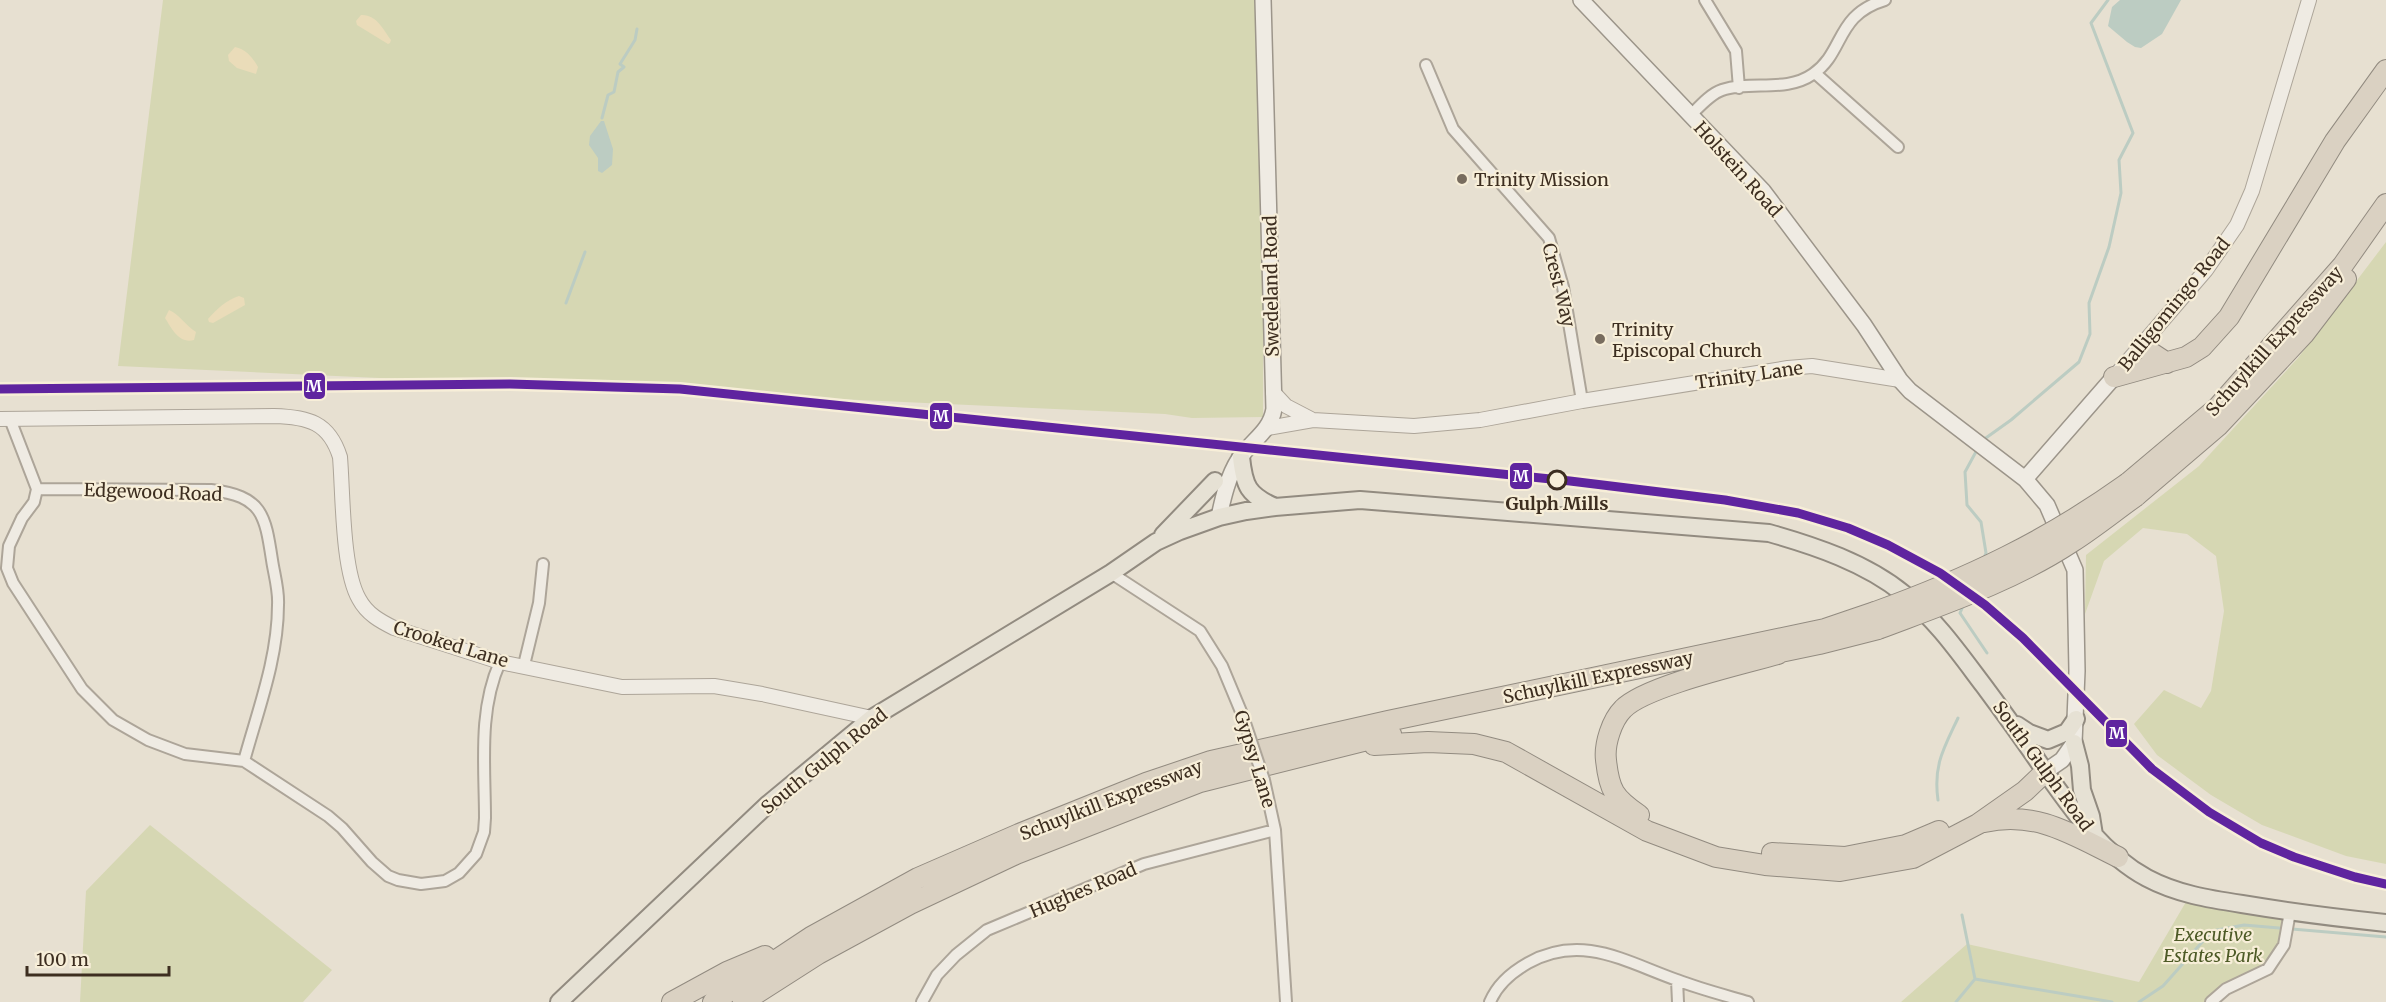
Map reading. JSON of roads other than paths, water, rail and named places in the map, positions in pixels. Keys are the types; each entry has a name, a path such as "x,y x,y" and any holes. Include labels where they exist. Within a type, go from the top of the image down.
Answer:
{"highway":[{"path":"2114,377 2186,357 2202,347 2229,317 2334,141 2386,70"},
{"name":"Schuylkill Expressway","path":"2132,490 2217,408 2343,265 2386,204"},
{"name":"Schuylkill Expressway","path":"743,1002 818,954 910,904 1016,854 1200,782 1421,727 1618,684 1785,651 1876,621 1922,595 2005,559 2084,514 2132,490 2218,426 2304,334 2386,223"},
{"path":"2141,346 2167,363"},
{"name":"Schuylkill Expressway","path":"713,1002 811,937 918,878 1009,838 1146,783 1211,761 1388,721 1825,629 1876,621"},
{"path":"1785,651 1667,687 1635,699 1622,710 1612,728 1605,754 1608,782 1619,801 1648,821 1720,850 1845,857 1906,845 1951,825 2018,781 2046,771"},
{"path":"1279,761 1368,746 1428,742 1474,744 1506,752 1647,831 1716,857 1765,865 1840,871 1913,858 1978,824 2025,791 2046,771"},
{"path":"1978,824 1996,819 2029,819 2069,833 2118,857"},
{"path":"672,1002 727,972 811,937"}],"main road":[{"name":"Swedeland Road","path":"1263,0 1273,392 1272,419 1266,430"},
{"name":"Holstein Road","path":"1581,0 1763,191 1863,325 1900,380"},
{"name":"Balligomingo Road","path":"2025,479 2114,377"},
{"path":"1900,380 1940,416 1964,431 2025,479 2047,505 2075,570 2076,719 2074,743 2080,766 2082,790 2091,816 2094,836"},
{"path":"1156,542 1215,481 1225,467 1240,458 1266,430"},
{"path":"1240,458 1251,492 1258,499 1275,507"},
{"path":"1219,518 1225,490 1240,458"},
{"path":"1215,481 1212,501 1219,518"},
{"name":"South Gulph Road","path":"559,1002 600,966 767,805 872,718 1111,573 1156,542 1219,518 1275,507 1360,500 1769,533 1843,558 1903,593 1935,623 1957,647 2094,836 2146,877 2190,895 2290,916 2386,923"},
{"path":"2008,717 2030,733 2048,740 2067,732 2076,719"},
{"path":"2046,771 2062,760 2074,743"}],"street":[{"path":"1705,0 1736,51 1739,88"},
{"path":"1690,116 1707,99 1721,90 1786,84 1803,80 1815,73 1826,62 1841,34 1856,15 1874,3 1886,0"},
{"name":"Balligomingo Road","path":"2114,377 2206,270 2237,225 2246,207 2309,0"},
{"name":"Crest Way","path":"1426,65 1453,129 1549,238 1563,287 1582,401"},
{"path":"1815,73 1898,147"},
{"name":"Trinity Lane","path":"1266,430 1313,420 1414,426 1480,420 1582,401 1812,366 1900,380"},
{"path":"1273,392 1286,406 1313,420"},
{"name":"Crooked Lane","path":"5,419 292,417 318,424 329,432 340,457 349,573 359,601 368,612 394,628 500,662 524,665 622,687 714,686 872,718"},
{"path":"5,419 37,489 34,502 22,518 9,546 7,568 13,583 82,689 113,720 148,740 185,754 244,761 328,816 388,876 411,883 445,880 468,866 477,854 484,832 486,712 491,682 500,662"},
{"name":"Edgewood Road","path":"37,489 211,490 226,492 241,498 252,504 262,514 267,528 279,603 274,654 244,761"},
{"path":"524,665 539,603 543,564"},
{"name":"Gypsy Lane","path":"1111,573 1200,631 1222,666 1242,714 1264,780 1275,830 1286,1002"},
{"name":"Hughes Road","path":"922,1002 937,975 956,955 987,930 1144,864 1275,830"},
{"path":"2211,1002 2226,989 2268,969 2284,945 2290,916"},
{"path":"1490,1002 1494,993 1518,969 1533,960 1565,950 1584,949 1620,957 1677,980 1748,1002"},
{"path":"1677,980 1678,1002"}],"waterway":[{"path":"1983,440 2011,420 2079,362 2090,334 2089,303 2109,247 2121,193 2119,160 2133,133 2091,23 2108,0"},
{"path":"602,118 608,95 614,92 618,72 624,67 620,64 635,40 637,29"},
{"path":"566,303 585,252"},
{"path":"1978,448 1965,472 1967,505 1981,522 1986,553 1984,558"},
{"path":"1964,604 1960,613 1987,653"},
{"path":"1938,800 1938,767 1958,718"},
{"path":"1962,915 1975,979 2112,1002"},
{"path":"2139,1002 2163,986 2212,931 2244,925 2386,937"},
{"path":"1956,1002 1975,979"}],"place":[{"name":"Trinity Mission","path":"1462,179"},
{"name":"Trinity Episcopal Church","path":"1600,339"},
{"name":"Gulph Mills","path":"1557,480"}],"park label":[{"name":"Executive Estates Park","path":"2213,944"}]}
